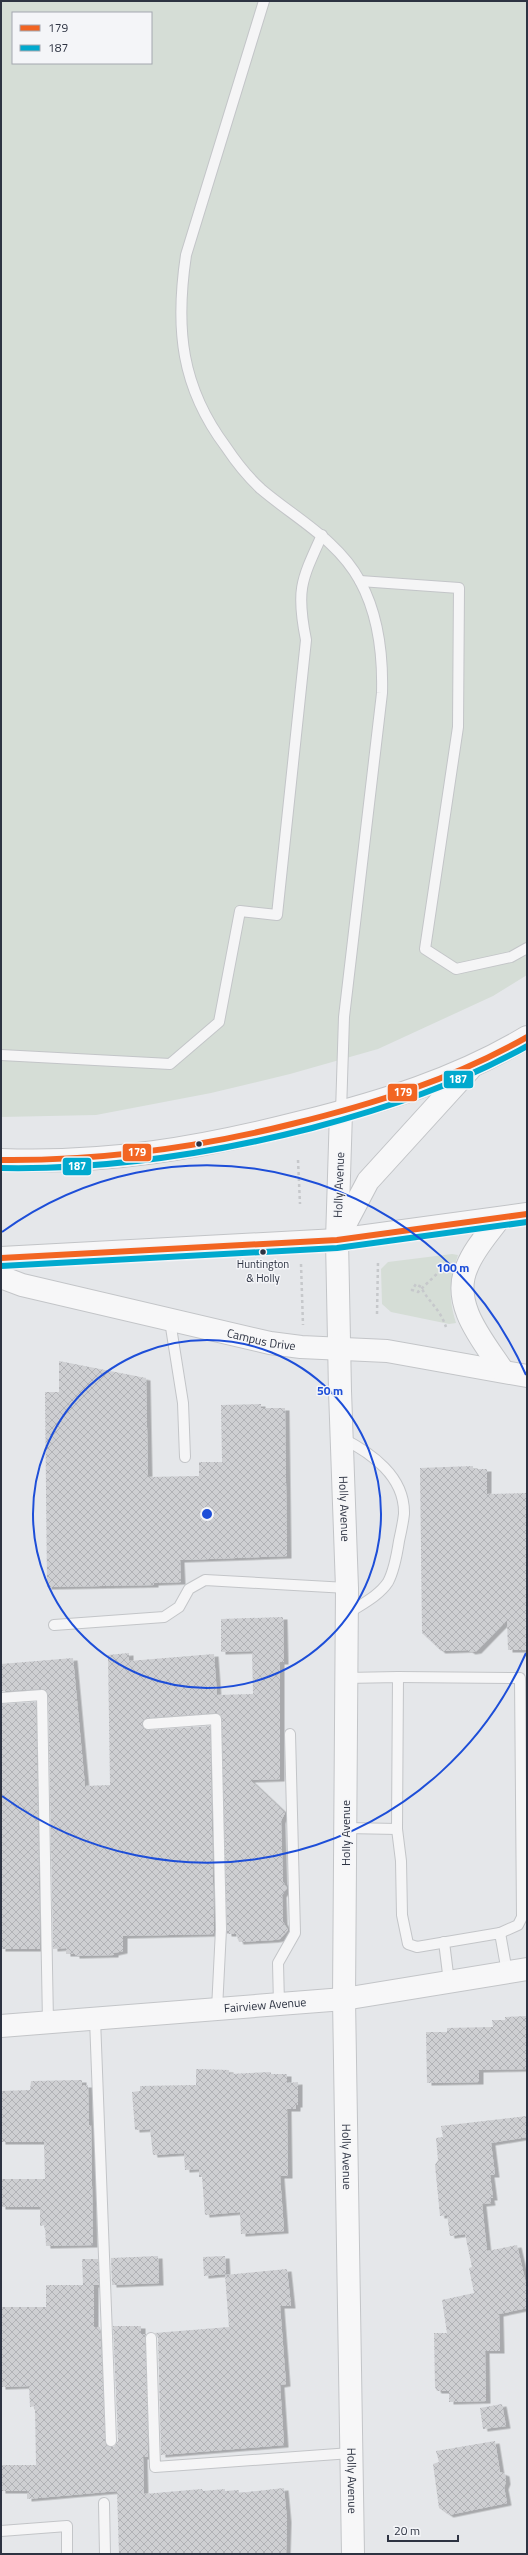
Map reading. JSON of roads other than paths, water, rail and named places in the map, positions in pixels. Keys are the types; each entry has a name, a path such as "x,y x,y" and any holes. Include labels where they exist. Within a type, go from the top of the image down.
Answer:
{"main road":[{"path":"1,1160 74,1160 162,1152 209,1144 390,1099 471,1068 527,1037"},
{"path":"337,1240 368,1181 471,1068"},
{"name":"Holly Avenue","path":"341,1112 337,1240 347,1588 344,1998 352,2554"},
{"path":"1,1258 337,1240 527,1214"},
{"path":"499,1219 472,1255 466,1268 462,1288 472,1323 503,1371"},
{"name":"Campus Drive","path":"1,1276 22,1285 270,1342 339,1349 387,1351 527,1376"},
{"name":"Fairview Avenue","path":"1,2026 344,1998 517,1971"}],"lane":[{"path":"264,1 186,255 181,302 183,356 190,383 203,414 238,464 260,488 322,535 360,581 378,632 383,673 382,693 344,1017 341,1112"},
{"path":"1,1055 170,1064 219,1022 240,911 277,915 306,640 300,605 300,590 304,576 322,535"},
{"path":"360,581 459,588 458,727 425,949 456,969 511,957 527,948"},
{"path":"170,1320 183,1404 185,1457"},
{"path":"342,1438 366,1450 392,1475 401,1493 404,1513 394,1562 388,1582 378,1593 347,1614"},
{"path":"54,1625 164,1618 179,1607 189,1589 205,1580 347,1588"},
{"path":"346,1678 398,1677 520,1678 522,1917 518,1925 500,1933 417,1947 408,1944 403,1922 401,1861 397,1829 398,1677"},
{"path":"1,1698 42,1695 48,2022"},
{"path":"148,1724 216,1718 221,1929 217,2008"},
{"path":"279,2004 278,1963 295,1933 290,1734"},
{"path":"346,1828 397,1829"},
{"path":"500,1933 517,1971"},
{"path":"444,1942 449,1982"},
{"path":"95,2019 111,2441"},
{"path":"151,2338 155,2467 351,2453"},
{"path":"104,2503 105,2554"},
{"path":"1,2531 67,2526 67,2554"}],"place":[{"name":"Huntington & Holly","path":"263,1252"}]}
